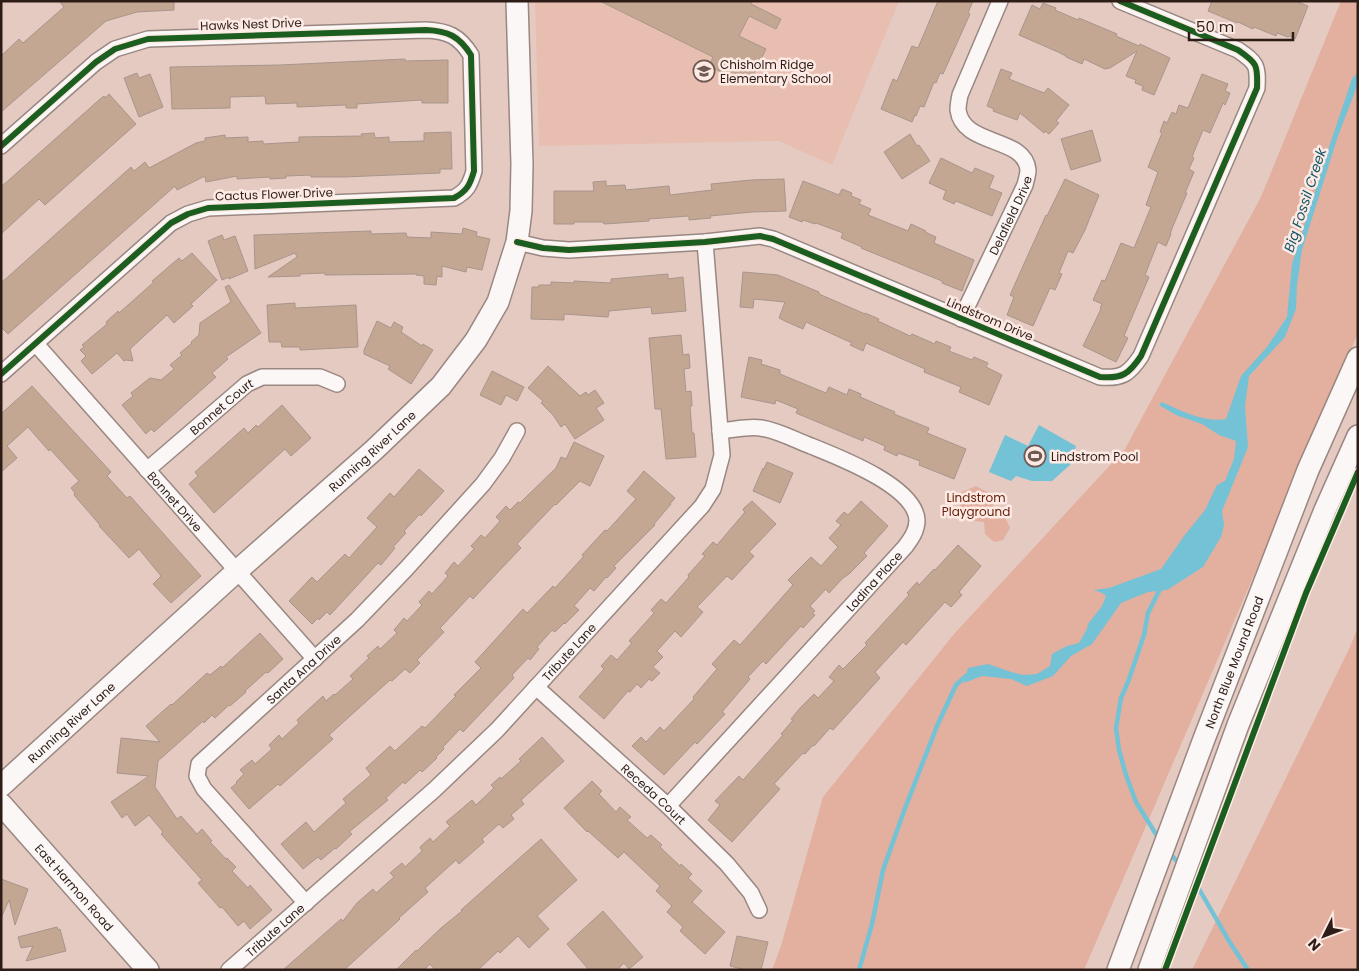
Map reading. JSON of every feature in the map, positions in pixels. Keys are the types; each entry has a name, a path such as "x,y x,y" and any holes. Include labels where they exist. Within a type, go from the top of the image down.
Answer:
{"main road":[{"name":"Running River Lane","path":"1,786 237,571 374,450 441,386 476,340 498,302 517,242 521,211 522,164 517,1"},
{"name":"North Blue Mound Road","path":"1118,970 1150,880 1308,470 1358,358"},
{"path":"1149,970 1242,716 1325,510 1358,436"},
{"name":"East Harmon Road","path":"1,804 148,970"}],"street":[{"name":"Delafield Drive","path":"961,319 1025,185 1028,170 1024,159 1015,150 972,131 962,121 958,110 960,95 1000,1"},
{"name":"Lindstrom Drive","path":"517,242 543,248 569,250 705,242 760,236 773,239 1100,377 1114,378 1125,374 1134,368 1141,356 1257,88 1256,66 1249,57 1238,50 1120,1"},
{"name":"Hawks Nest Drive","path":"1,146 96,62 115,49 148,39 441,31 454,36 464,44 471,55 473,113"},
{"name":"Cactus Flower Drive","path":"1,374 171,223 188,214 208,208 454,198 463,193 470,184 474,171 473,113"},
{"name":"Tribute Lane","path":"229,970 434,790 497,730 702,506 713,489 722,455 705,242"},
{"name":"Bonnet Drive","path":"36,344 315,659"},
{"name":"Bonnet Court","path":"147,470 247,384 262,377 320,377 337,384"},
{"name":"Ladina Place","path":"668,806 915,534 917,519 912,506 901,493 860,466 778,432 760,428 720,432"},
{"name":"Santa Ana Drive","path":"306,903 204,789 197,776 199,764 357,620 406,569 482,484 502,458 517,431"},
{"name":"Receda Court","path":"536,687 668,806 739,877 751,893 759,910"}],"shaded area":[{"name":"Chisholm Ridge Elementary School","path":"535,1 899,1 832,165 779,141 539,146"}],"green space":[{"path":"1341,1 1358,1 1358,333 1084,970 772,970 781,946 823,797 954,634 1125,449 1261,197"},
{"name":"Lindstrom Playground","path":"976,486 987,492 993,499 994,514 1005,517 1010,528 1003,540 994,542 985,534 984,522 967,520 959,510 962,492"},
{"path":"1358,627 1358,970 1192,970 1350,647"}],"water":[{"path":"1358,72 1358,82 1338,136 1302,250 1296,309 1285,337 1249,376 1245,406 1248,447 1222,511 1224,525 1221,537 1203,567 1167,590 1148,592 1121,603 1092,644 1071,656 1053,676 1027,686 1011,679 982,676 964,683 968,668 988,664 1024,675 1037,674 1050,666 1052,654 1067,646 1079,643 1088,624 1102,606 1106,596 1094,590 1109,588 1161,569 1205,510 1217,485 1225,481 1234,459 1236,441 1219,435 1202,424 1176,415 1159,405 1162,402 1202,418 1226,419 1241,376 1267,347 1287,317 1292,264 1352,79"},
{"name":"Lindstrom Pool","path":"1039,425 1076,446 1070,465 1052,481 1032,481 1016,476 1011,481 989,472 1005,435 1028,446"}],"building":[{"path":"59,1 174,1 174,10 137,12 106,21 1,112 1,56 19,39 23,43 64,7"},
{"path":"600,1 752,1 751,4 781,19 776,29 749,16 739,36 766,49 748,85 709,66 713,57"},
{"path":"938,1 973,1 968,13 970,14 943,74 940,73 936,83 934,82 924,107 920,106 912,122 881,109 893,79 897,81 912,46 918,48"},
{"path":"1212,1 1295,1 1308,6 1295,39 1277,33 1276,36 1254,27 1253,29 1208,11"},
{"path":"1043,3 1078,20 1079,18 1117,34 1116,36 1139,46 1140,44 1170,58 1154,95 1142,90 1143,86 1135,83 1136,80 1126,76 1137,51 1110,68 1105,69 1084,59 1082,64 1019,35 1032,5 1040,9"},
{"path":"405,59 405,61 448,60 448,103 422,103 422,100 357,104 357,108 346,108 346,105 297,107 297,103 266,104 265,96 230,97 230,108 172,109 170,67 280,65"},
{"path":"1001,69 1012,73 1009,79 1044,93 1048,88 1069,105 1056,121 1059,123 1049,134 1045,131 1044,133 1020,113 1017,120 993,111 994,109 987,106"},
{"path":"137,73 139,78 150,74 163,107 139,117 124,78"},
{"path":"1202,74 1228,84 1225,91 1230,93 1225,105 1223,103 1210,133 1203,130 1192,157 1194,158 1189,169 1194,172 1185,193 1187,193 1166,246 1158,242 1145,275 1149,277 1124,336 1128,338 1116,362 1083,346 1101,309 1102,304 1093,300 1102,280 1105,281 1121,243 1134,248 1151,207 1146,205 1158,172 1148,167 1162,133 1160,132 1164,121 1167,123 1172,112 1176,114 1179,105 1188,108"},
{"path":"109,94 136,124 45,205 39,199 1,234 1,187 99,100"},
{"path":"1092,130 1101,161 1071,170 1061,139"},
{"path":"451,132 452,169 440,169 440,173 344,177 311,177 311,175 270,179 270,177 237,179 237,176 206,182 205,176 177,190 175,186 8,334 1,327 1,283 131,167 134,171 145,162 149,168 196,143 205,141 205,138 225,135 225,138 248,137 248,142 263,141 263,144 299,142 299,137 362,136 361,134 374,133 375,138 389,137 389,142 424,141 424,133"},
{"path":"910,134 917,146 919,145 930,161 902,179 884,152"},
{"path":"941,158 972,173 975,168 994,176 989,188 1002,193 992,216 956,201 954,204 943,199 946,191 929,183"},
{"path":"784,179 786,211 752,212 689,220 689,216 604,224 603,222 574,222 574,224 554,224 554,191 594,191 593,182 606,181 606,186 625,185 626,190 669,186 670,195 712,190 711,184"},
{"path":"1065,179 1099,195 1085,230 1073,253 1068,251 1059,273 1062,274 1055,290 1050,288 1033,326 1007,315 1014,297 1010,295 1046,215"},
{"path":"803,181 839,195 842,189 852,193 851,196 861,200 859,204 871,209 868,215 908,231 911,224 936,237 934,243 974,260 962,291 861,248 841,238 843,233 816,223 803,220 802,222 789,217"},
{"path":"463,228 477,232 476,236 490,239 482,270 467,267 466,272 442,266 442,277 437,276 436,285 424,284 424,276 417,274 325,275 325,273 268,277 297,257 295,253 255,269 254,235 371,231 371,234 406,233 407,237 431,238 431,232 462,234"},
{"path":"222,235 224,240 235,236 248,271 222,280 208,241"},
{"path":"192,253 217,280 174,323 167,315 130,349 133,361 124,361 117,353 92,374 81,361 86,356 80,350 84,347 82,345 179,258 182,261"},
{"path":"743,272 778,275 879,319 878,321 910,336 912,334 935,344 936,341 951,347 949,351 972,360 974,357 988,363 986,367 1002,375 989,405 959,392 961,387 924,372 925,369 866,343 863,351 850,345 852,343 806,322 803,329 779,318 785,302 754,299 753,308 740,307"},
{"path":"668,274 668,279 683,277 686,311 652,314 651,307 609,311 608,317 564,314 564,320 531,319 532,287 551,285 551,282 611,283 611,279"},
{"path":"229,285 261,333 226,357 228,359 212,373 216,377 154,432 151,429 146,434 122,405 133,396 131,393 150,378 161,380 174,369 170,365 182,355 180,353 199,335 200,323 231,302 225,287"},
{"path":"295,303 295,308 356,305 358,347 300,350 300,347 282,347 281,342 269,342 267,305"},
{"path":"377,321 391,328 394,322 403,327 401,332 422,346 423,344 433,350 411,384 388,369 390,366 364,354"},
{"path":"681,335 683,355 689,354 690,368 684,369 686,392 691,391 692,433 694,433 696,457 666,459 661,409 655,409 649,338"},
{"path":"749,357 762,360 761,364 780,370 780,374 826,393 829,387 847,395 849,389 861,394 860,397 895,412 894,414 929,428 927,433 966,449 954,479 919,465 920,461 898,453 897,456 884,450 885,446 864,437 863,441 796,413 798,409 776,400 775,404 741,397"},
{"path":"548,366 580,396 586,392 588,395 595,390 604,403 596,408 604,420 575,439 565,424 561,427 553,415 541,403 543,401 528,388"},
{"path":"492,371 524,387 517,401 506,395 501,405 480,395"},
{"path":"32,386 111,472 107,476 127,498 130,496 201,576 171,603 153,584 161,576 139,549 129,558 99,526 74,495 75,493 71,488 79,481 28,427 7,446 17,458 1,472 1,414"},
{"path":"282,405 311,438 291,456 285,449 214,513 189,484 198,476 195,472 244,428 248,433 256,425 258,427"},
{"path":"574,442 604,456 590,486 580,481 555,504 517,544 521,548 473,599 470,596 440,628 444,632 417,660 420,663 410,673 405,669 392,681 390,680 329,735 333,739 280,786 278,784 249,809 231,788 244,774 240,770 252,760 255,764 272,749 269,745 279,735 282,739 299,723 297,720 323,696 326,701 353,679 350,676 369,658 367,656 378,646 380,649 397,633 394,630 404,618 407,621 422,605 419,602 429,591 432,594 448,576 445,573 454,562 458,566 474,549 471,546 481,535 485,538 500,521 496,517 506,506 510,510 518,502 520,503 556,468 561,457 566,459"},
{"path":"767,462 793,473 780,503 753,491"},
{"path":"419,469 444,491 404,531 406,533 393,547 395,548 381,565 378,563 330,615 327,612 312,624 289,601 312,577 317,582 345,554 349,558 377,527 367,518 390,493 394,497"},
{"path":"644,471 675,498 655,525 614,566 616,568 594,591 590,588 574,606 579,610 555,632 552,630 537,647 539,649 530,660 528,658 512,675 514,678 463,732 460,729 443,747 444,749 437,758 405,784 403,782 386,798 388,800 349,832 352,834 336,849 321,860 318,857 303,869 281,844 306,822 314,832 346,803 343,799 371,775 366,768 390,746 395,751 422,726 425,728 481,668 475,662 523,609 527,613 553,586 555,588 584,556 582,555 636,499 627,491"},
{"path":"752,501 776,524 749,552 754,556 732,580 727,576 697,607 703,612 681,637 675,631 657,651 663,657 653,667 660,673 652,681 649,679 641,688 637,684 630,692 628,691 604,719 579,697 604,669 601,666 611,655 617,660 632,643 629,641 654,613 651,610 661,599 666,603 705,556 702,554 713,542 717,545 745,512 744,508"},
{"path":"861,501 888,526 864,553 867,556 829,593 826,589 810,606 815,611 812,613 815,615 803,628 801,626 766,664 763,661 748,677 750,679 722,712 725,714 664,775 632,746 641,737 646,742 660,727 664,731 694,699 693,697 717,669 712,664 734,640 740,645 793,585 788,580 811,557 821,566 838,547 829,538 841,525 836,521 844,512 848,515"},
{"path":"958,545 981,566 959,592 962,595 951,607 945,602 906,645 903,642 875,672 880,678 833,730 830,728 774,784 780,789 732,842 708,820 720,805 715,801 739,776 743,780 783,735 781,734 800,708 814,694 818,698 834,681 829,677 839,665 843,669 867,645 865,643 909,595 907,593 917,582 919,585"},
{"path":"260,633 283,659 268,673 266,672 230,706 215,718 212,715 204,723 203,721 158,761 155,787 177,819 181,816 197,834 202,829 212,841 210,842 236,867 232,871 248,888 250,885 272,910 250,929 244,921 238,926 222,907 220,908 198,883 202,880 161,834 163,832 149,815 135,826 127,814 122,818 111,802 149,776 117,773 121,738 160,742 146,726 207,673 210,675 221,666 222,668"},
{"path":"542,737 564,761 521,800 524,804 511,815 514,819 503,828 499,824 482,839 484,842 459,864 456,860 425,888 428,892 344,970 283,970 341,919 343,921 357,903 373,889 376,893 394,877 390,873 402,863 405,867 422,851 420,847 430,838 433,842 450,826 446,822 472,800 476,805 494,788 491,785 500,777 501,779 521,761 519,759"},
{"path":"592,781 602,791 599,794 616,812 620,807 631,817 627,820 647,838 651,835 662,845 660,847 680,866 681,864 692,874 688,878 702,891 692,902 725,932 705,954 680,931 683,927 667,912 672,906 656,891 660,886 624,852 618,858 587,832 564,808"},
{"path":"541,839 577,880 537,916 549,929 529,948 518,936 500,953 498,951 478,970 435,970 430,964 424,970 396,970 416,950"},
{"path":"1,879 28,889 15,925 9,900 1,918"},
{"path":"603,911 643,957 629,969 624,963 617,970 589,970 567,944"},
{"path":"57,927 58,930 60,929 66,951 26,961 33,946 21,948 18,937"},
{"path":"737,936 768,942 761,970 746,970 730,966"}],"waterway":[{"name":"Big Fossil Creek","path":"1159,839 1136,802 1119,750 1116,728 1121,698 1144,635 1148,613 1161,587"},
{"path":"859,970 872,924 883,870 904,811 937,726 956,685 966,676 972,674"},
{"name":"Big Fossil Creek","path":"1168,851 1181,866"},
{"name":"Big Fossil Creek","path":"1189,876 1195,882 1248,970"}],"cycle path":[{"path":"517,242 543,248 569,250 705,242 760,236 773,239 1100,377 1119,376 1129,371 1141,356 1257,88 1255,65 1238,50 1120,1"},
{"path":"1,146 96,62 115,49 148,39 426,30 447,33 462,43 471,55 474,171 471,180 462,193 454,198 208,208 188,214 171,223 1,374"},
{"path":"1165,970 1306,593 1358,472"}],"place":[{"name":"Chisholm Ridge Elementary School","path":"704,71"},
{"name":"Lindstrom Pool","path":"1035,456"}]}
